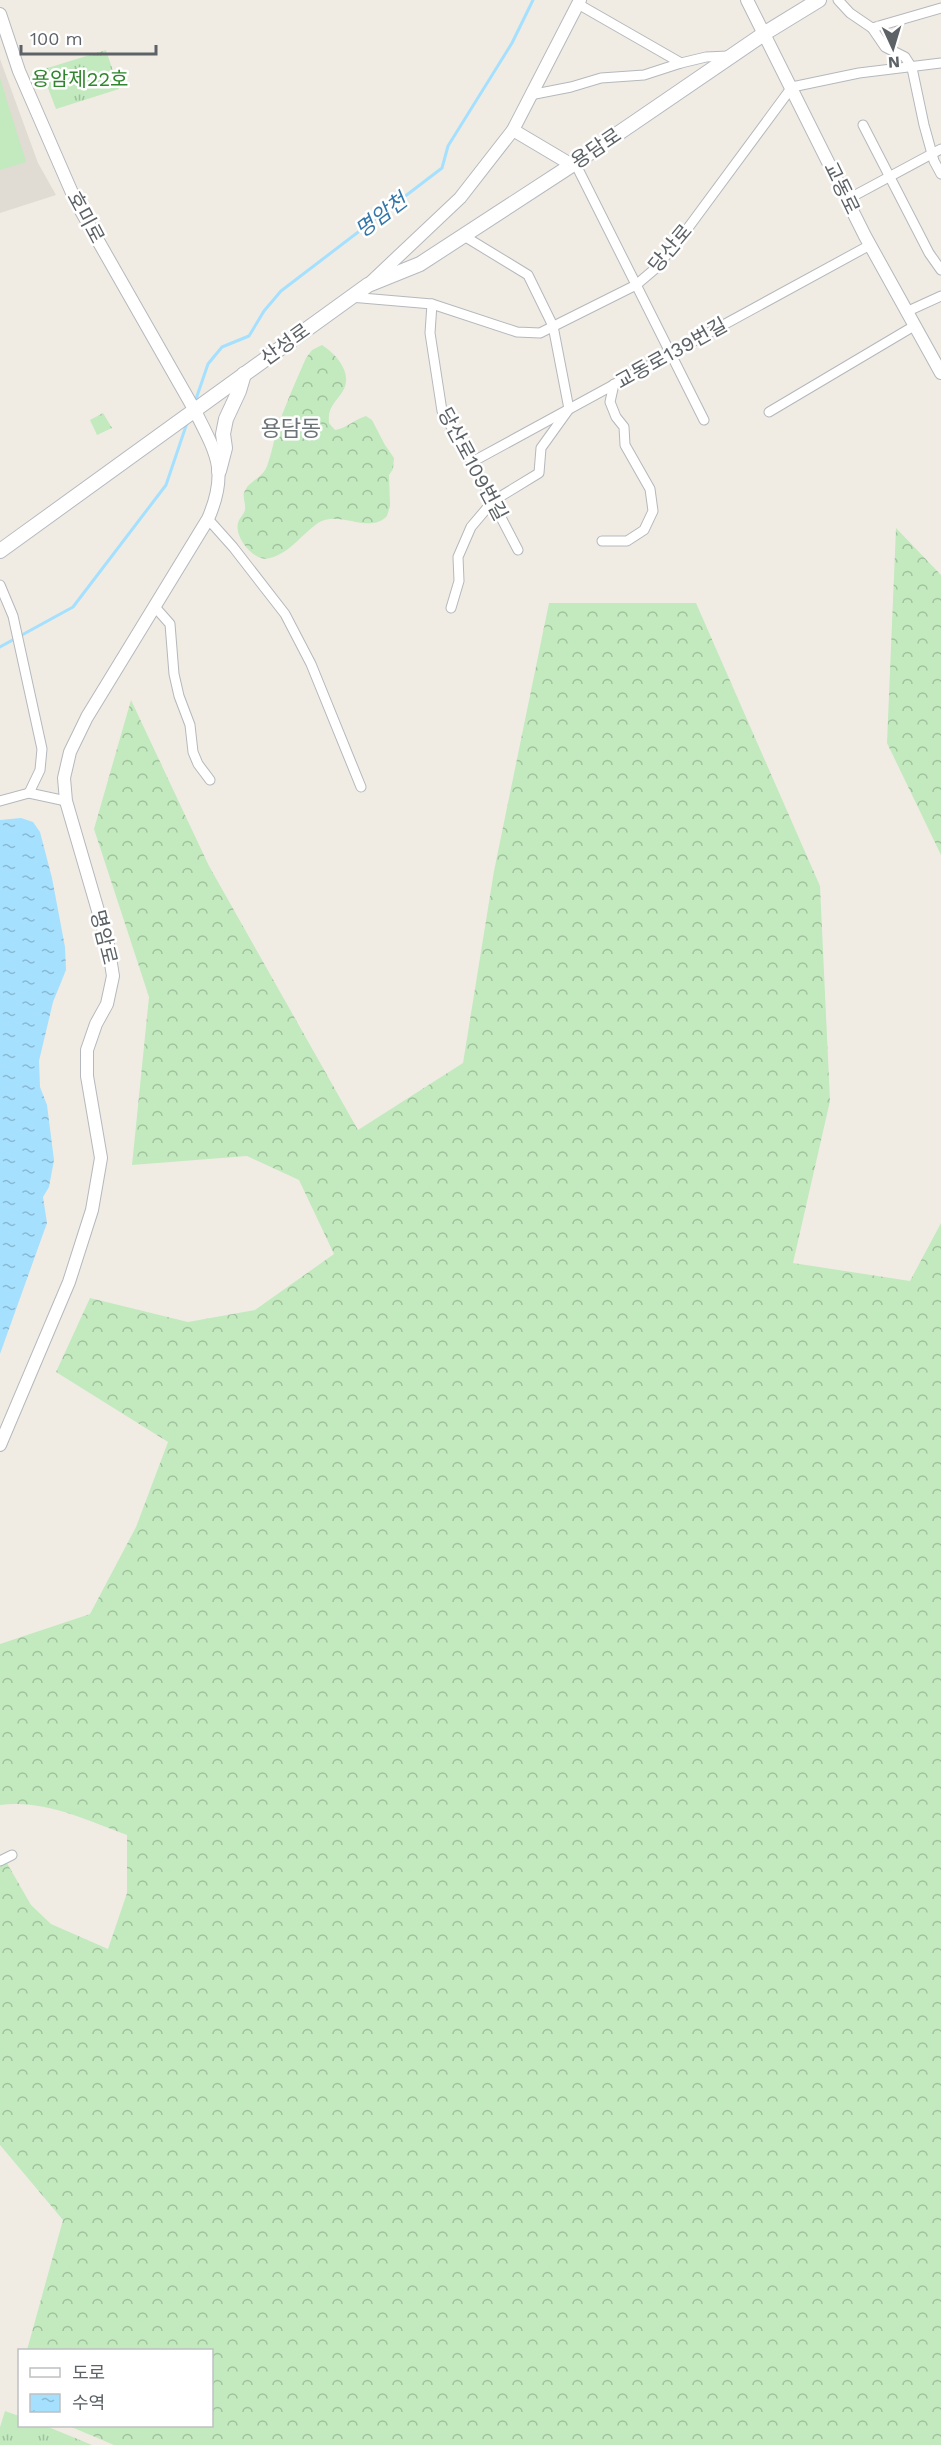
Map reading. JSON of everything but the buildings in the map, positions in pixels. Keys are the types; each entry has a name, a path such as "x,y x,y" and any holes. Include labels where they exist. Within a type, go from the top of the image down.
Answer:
{"main road":[{"name":"용담로","path":"368,285 420,264 573,164 765,33 819,0"},
{"name":"산성로","path":"0,551 368,285"},
{"path":"219,471 225,448 223,434 226,419 244,374"}],"street":[{"name":"교동로","path":"747,0 870,244 941,373"},
{"path":"838,0 850,13 872,28 885,47 904,57 912,68 941,174"},
{"path":"579,2 681,63"},
{"name":"산성로","path":"368,285 460,198 513,130 579,2"},
{"path":"872,28 941,8"},
{"name":"호미로","path":"0,14 19,71 76,202 194,409"},
{"path":"530,95 601,78 644,75 706,57 731,56"},
{"path":"792,87 859,73 941,63"},
{"name":"당산로","path":"350,297 432,304 517,332 540,333 636,285 656,268 792,87"},
{"path":"863,125 929,253 941,270"},
{"path":"513,130 573,164 704,420"},
{"path":"848,200 936,152"},
{"path":"452,608 459,581 458,557 471,527 493,501 539,473 541,448 569,408 553,326 528,275 464,236"},
{"name":"교동로139번길","path":"472,462 870,244"},
{"path":"906,312 941,296"},
{"name":"당산로109번길","path":"432,304 430,333 442,411 472,462 518,550"},
{"path":"769,412 914,326"},
{"path":"602,541 627,541 644,530 653,511 650,489 625,445 624,427 616,417 610,402 614,384"},
{"name":"명암로","path":"0,1446 69,1282 92,1210 101,1158 87,1076 87,1050 96,1024 107,1004 113,976 108,945 66,801 64,778 70,752 87,717 208,519 217,498 219,471 212,444 194,409"},
{"path":"208,519 285,614 311,664 361,788"},
{"path":"0,585 13,616 42,749 40,770 29,792"},
{"path":"155,607 170,624 174,674 179,696 190,725 193,752 210,780"},
{"path":"0,801 29,792 66,801"},
{"path":"0,1861 12,1855"}],"shaded area":[{"path":"0,59 38,163 56,195 0,213"}],"green space":[{"name":"용암제22호","path":"106,50 119,89 56,109 41,70"},
{"path":"0,78 26,162 0,170"},
{"path":"322,345 337,358 346,376 344,389 330,412 329,423 335,430 366,416 372,420 394,458 393,469 389,475 390,506 387,516 372,523 326,519 312,527 284,552 264,559 252,553 239,536 238,523 245,509 244,493 267,466 281,417 306,358 312,350"},
{"path":"103,413 112,428 97,435 90,420"},
{"path":"896,528 941,575 941,855 887,743"},
{"path":"549,603 696,603 820,886 830,1101 793,1263 910,1281 941,1223 941,2445 114,2445 71,2427 213,2427 213,2349 27,2349 63,2220 0,2145 0,1855 4,1858 31,1905 51,1924 108,1949 127,1893 127,1835 81,1817 49,1808 16,1804 0,1805 0,1644 90,1614 136,1527 168,1442 56,1372 90,1298 188,1322 255,1310 334,1254 299,1180 247,1156 132,1165 149,997 94,829 131,700 209,866 358,1130 463,1063 494,871"},
{"path":"5,2411 18,2416 18,2427 48,2427 92,2445 0,2445 0,2427"}],"water":[{"path":"21,818 33,822 40,832 52,878 65,947 66,970 53,1002 39,1061 40,1087 47,1105 54,1160 49,1187 43,1197 47,1223 0,1354 0,820"}],"waterway":[{"name":"명암천","path":"196,399 208,364 222,347 249,336 264,311 281,291 442,168 448,146 512,43 533,0"},
{"name":"명암천","path":"0,647 73,607 166,485 187,423"}],"district":[{"name":"용담동","path":"291,428"}]}
